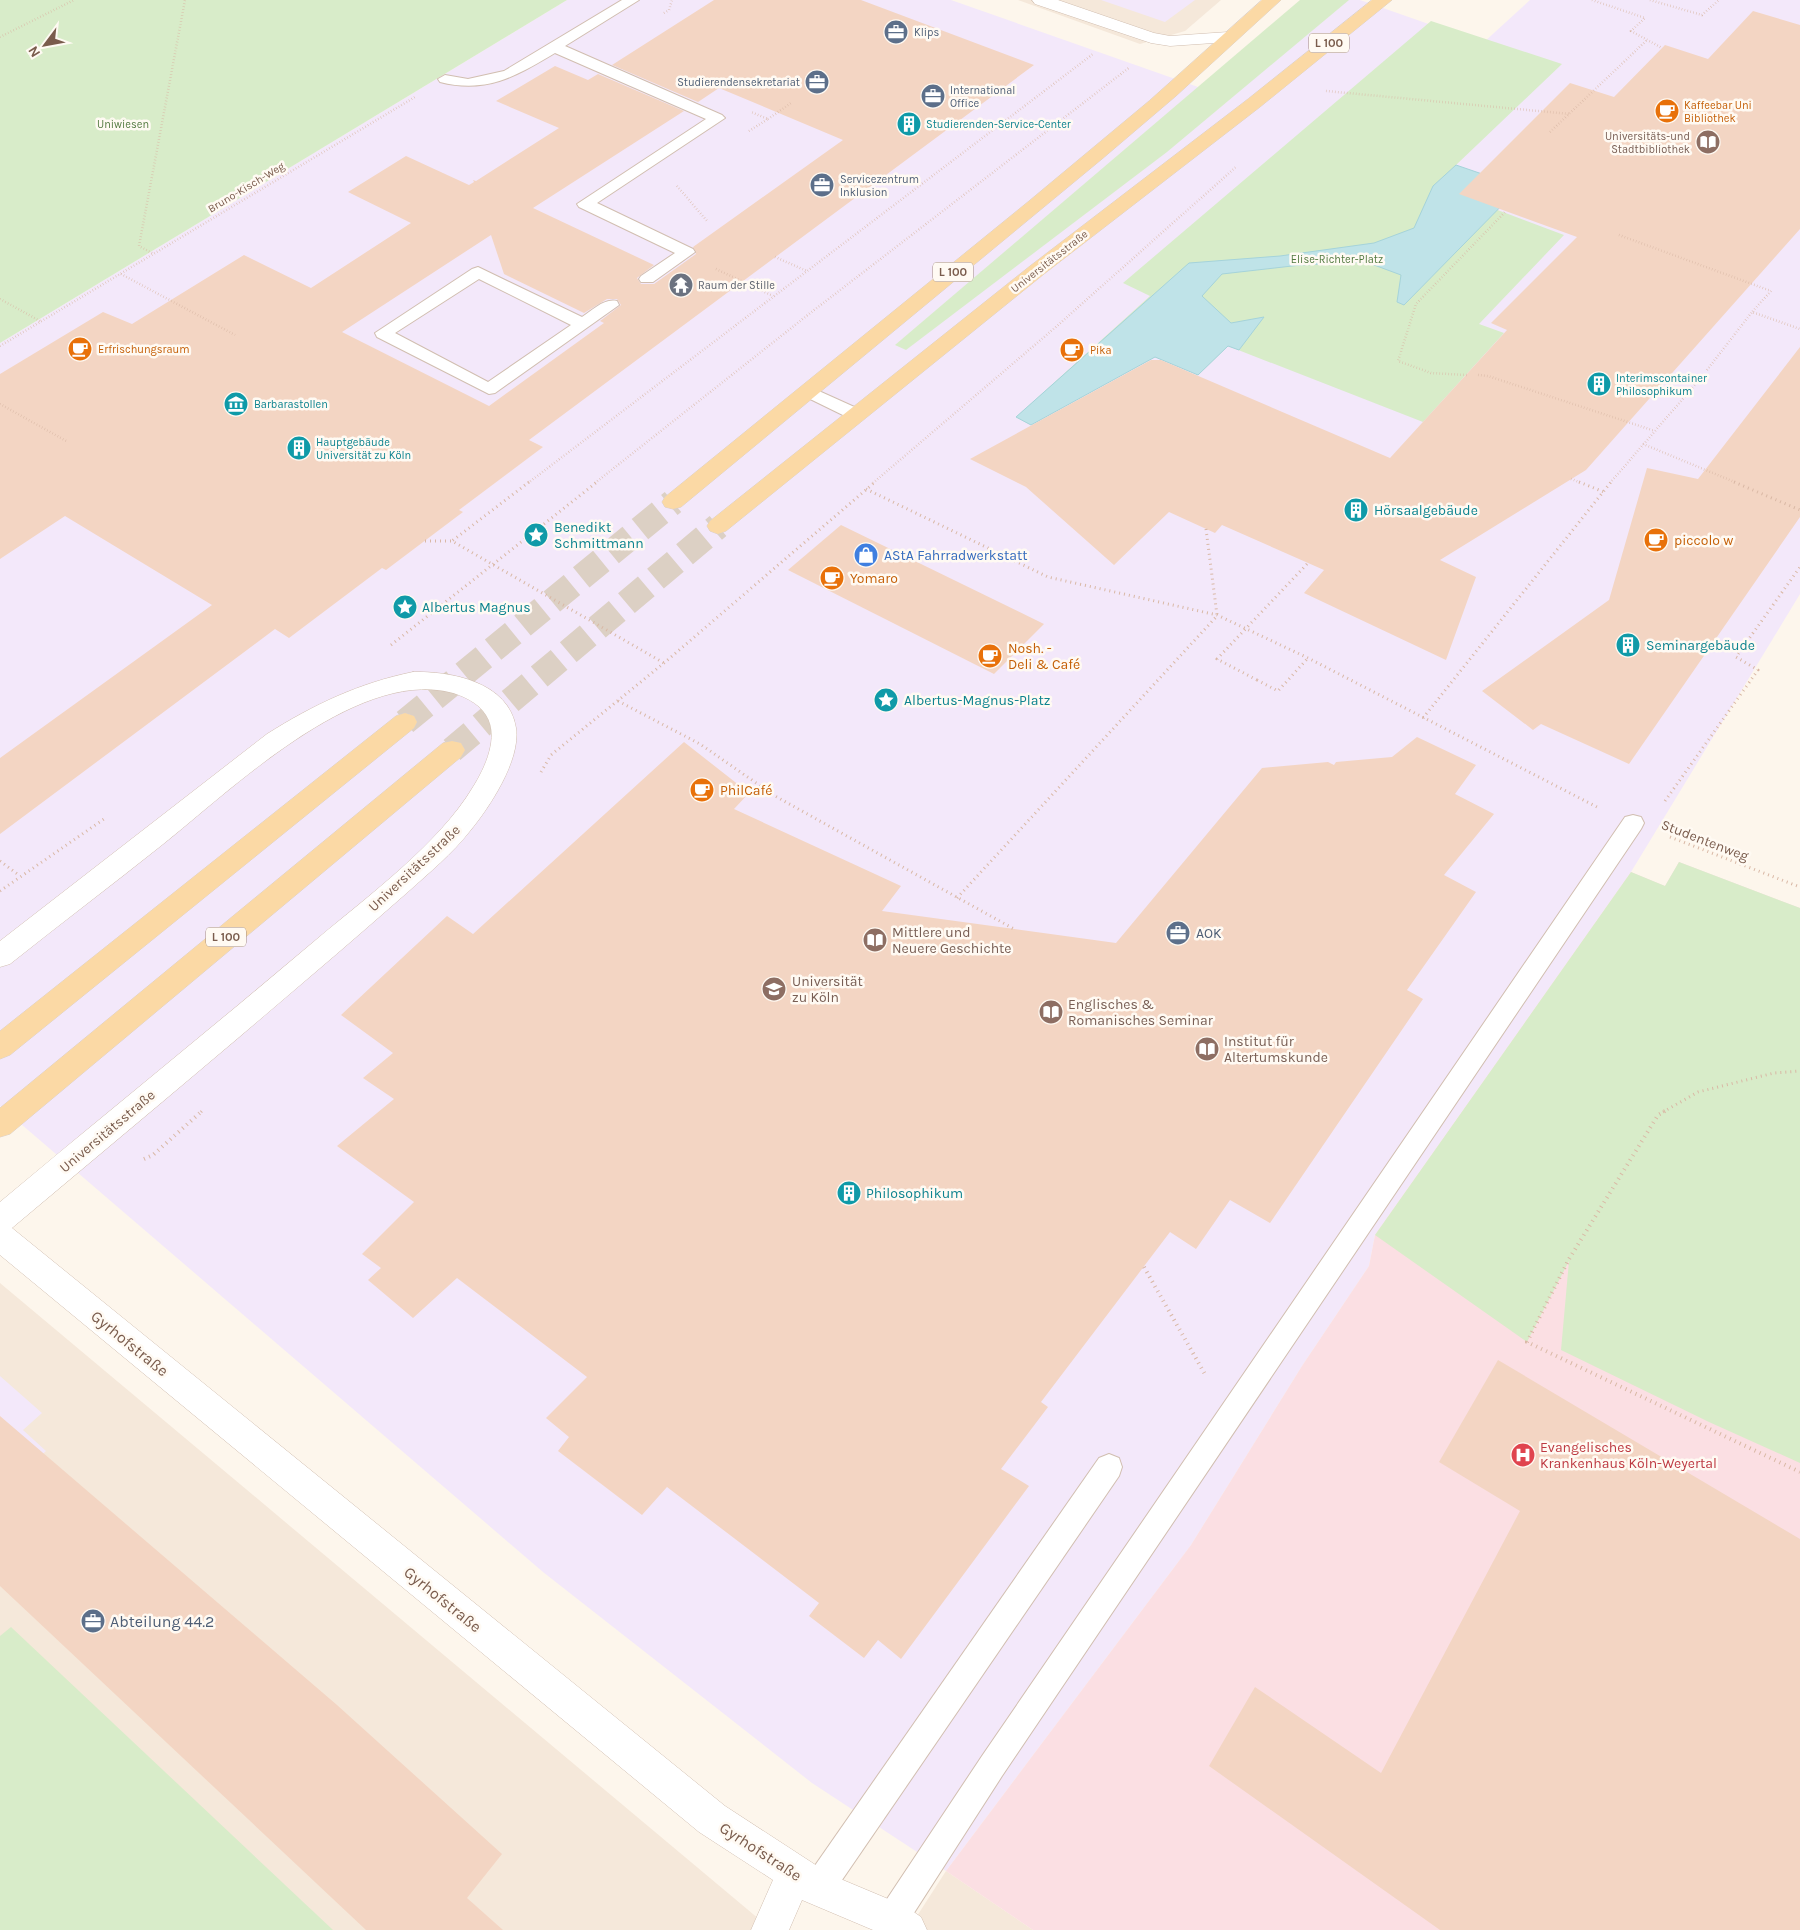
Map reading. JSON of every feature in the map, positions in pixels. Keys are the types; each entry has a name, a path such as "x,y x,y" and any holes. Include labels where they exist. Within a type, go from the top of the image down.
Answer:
{"main road":[{"name":"L 100","path":"673,502 810,392 1156,104 1228,37 1272,0"},
{"name":"Universitätsstraße","path":"718,526 855,414 1383,0"},
{"path":"0,1047 405,722"},
{"name":"L 100","path":"0,1125 452,750"}],"street":[{"path":"1041,0 1124,30 1166,41 1228,37"},
{"name":"Universitätsstraße","path":"0,956 153,838 259,752 276,740 330,710 390,686 433,680 473,690 488,700 498,713 504,729 503,746 481,796 453,834 333,942 0,1220"},
{"name":"Gyrhofstraße","path":"0,1237 712,1819 807,1880 900,1924"},
{"path":"770,1930 807,1880"}],"lane":[{"path":"445,79 468,83 509,74 632,0"},
{"path":"554,47 717,118 585,204 687,252 647,279"},
{"path":"583,324 478,272 383,333 489,389 583,324 611,304"},
{"path":"810,392 855,414"},
{"path":"900,1924 992,1766 1229,1418 1639,826"},
{"path":"807,1880 1109,1467"}],"path":[{"path":"0,37 74,0"},
{"path":"152,253 139,246 184,0"},
{"path":"1592,0 1645,18 1631,31 1662,48"},
{"path":"1650,0 1702,15 1719,0"},
{"path":"452,541 1124,30"},
{"path":"1550,132 1647,40"},
{"path":"390,646 809,314 1137,62"},
{"name":"Bruno-Kisch-Weg","path":"0,346 152,253 445,79"},
{"path":"1275,86 1570,114"},
{"path":"768,119 791,103"},
{"path":"425,541 452,541 664,663 1056,326 1243,160"},
{"path":"1467,375 1434,375 1413,370 1398,361 1416,304 1506,211"},
{"path":"1619,235 1771,292 1752,312 1707,370"},
{"path":"775,257 807,271"},
{"path":"120,274 235,335"},
{"path":"737,279 773,296"},
{"path":"0,299 41,321"},
{"path":"1752,312 1800,329"},
{"path":"1478,375 1488,376 1654,431"},
{"path":"1423,718 1643,444 1700,379"},
{"path":"0,404 68,442"},
{"path":"1643,444 1800,510"},
{"path":"1571,479 1604,492"},
{"name":"Studentenweg","path":"866,489 1048,577 1217,615 1308,658 1603,810 1639,826 1800,887"},
{"path":"957,898 1217,615 1206,529"},
{"path":"1308,563 1217,660 1278,691 1308,658"},
{"path":"1639,826 1758,670 1736,658 1800,567"},
{"path":"618,701 700,744 775,796 1014,929"},
{"path":"0,861 20,876"},
{"path":"1800,1071 1774,1073 1698,1092 1658,1116 1569,1260 1527,1342 1800,1472"},
{"path":"1144,1267 1229,1418"}],"shaded area":[{"name":"Universität zu Köln","path":"567,0 951,0 1218,94 1331,0 1360,0 1483,43 1530,0 1800,0 1800,594 1631,872 1375,1235 1369,1266 1302,1366 1191,1545 946,1871 812,1783 543,1572 0,1106 0,343"},
{"path":"1018,0 1221,0 1185,31 1140,44"},
{"path":"1101,0 1195,0 1165,22"},
{"name":"Evangelisches Krankenhaus Köln-Weyertal","path":"1679,862 1800,908 1800,1930 1033,1930 946,1871 1191,1545 1302,1366 1369,1266 1375,1235 1631,872 1665,886"},
{"path":"0,1283 772,1930 0,1930"},
{"path":"0,1376 42,1413 23,1430 46,1451 0,1495"},
{"path":"946,1871 1033,1930 908,1930"}],"green space":[{"name":"Uniwiesen","path":"0,0 567,0 0,343"},
{"path":"1300,0 1349,0 1167,152 906,350 895,345"},
{"name":"Elise-Richter-Platz","path":"1431,21 1562,64 1434,186 1564,235 1479,324 1504,333 1423,422 1228,346 1198,375 1155,357 1031,425 1016,417 1150,296 1123,283"},
{"path":"1679,862 1800,908 1800,1463 1709,1422 1561,1350 1569,1261 1527,1342 1375,1235 1631,872 1665,886"},
{"path":"11,1627 333,1930 0,1930 0,1636"}],"water":[{"path":"1456,165 1520,187 1404,305 1397,302 1401,275 1366,262 1301,265 1222,274 1202,296 1231,323 1264,317 1239,350 1228,346 1198,375 1155,357 1031,425 1016,417 1189,263 1280,256 1374,243 1414,228 1433,186"}],"building":[{"name":"Hauptgebäude Universität zu Köln","path":"714,0 861,0 1034,65 529,440 543,447 459,510 463,512 386,570 382,568 289,638 275,629 0,834 0,758 212,605 65,516 0,559 0,374 103,312 132,324 244,255 311,288 411,223 348,192 406,156 469,185 474,182 473,180 476,181 559,128 496,101 555,66 588,80 598,74 684,111 533,208 654,265 637,278 641,284 654,284 696,254 693,247 843,140 719,88 698,102 612,65","holes":["491,235 504,274 584,313 607,299 617,299 621,305 600,321 604,323 489,406 342,332"]},
{"path":"1753,11 1800,25 1800,229 1586,470 1440,560 1476,577 1446,660 1304,593 1324,570 1222,525 1215,533 1169,512 1114,565 1026,487 970,459 1151,360 1161,360 1390,458 1507,330 1491,323 1577,237 1459,194 1570,83 1614,97 1665,45 1708,59"},
{"name":"Seminargebäude","path":"1800,347 1800,517 1629,764 1541,724 1533,730 1482,691 1609,600 1647,468 1698,479"},
{"path":"841,525 1044,624 994,674 788,570"},
{"name":"Philosophikum","path":"1417,737 1476,765 1455,794 1494,814 1444,875 1476,892 1407,990 1423,999 1270,1223 1230,1200 1196,1249 1170,1232 1041,1402 1048,1407 1001,1469 1029,1486 901,1659 878,1640 864,1658 809,1616 819,1603 667,1487 642,1515 558,1451 569,1437 546,1418 587,1377 457,1278 413,1318 368,1280 381,1268 362,1254 414,1202 337,1146 394,1099 363,1078 393,1053 341,1015 447,916 473,934 684,742 749,793 734,809 901,886 882,911 1116,943 1262,768 1328,762 1334,765 1336,762 1392,757"},
{"path":"1498,1360 1800,1539 1800,1930 1440,1930 1209,1766 1255,1687 1381,1773 1520,1511 1439,1462"},
{"path":"0,1416 337,1705 502,1854 467,1898 503,1930 366,1930 0,1586"}],"tunnel":[{"path":"405,722 673,502"},
{"path":"452,750 718,526"}],"place":[{"name":"Klips","path":"896,32"},
{"name":"Studierendensekretariat","path":"817,82"},
{"name":"International Office","path":"933,96"},
{"name":"Kaffeebar Uni Bibliothek","path":"1667,111"},
{"name":"Studierenden-Service-Center","path":"909,124"},
{"name":"Universitäts-und Stadtbibliothek","path":"1708,142"},
{"name":"Servicezentrum Inklusion","path":"822,185"},
{"name":"Raum der Stille","path":"681,285"},
{"name":"Erfrischungsraum","path":"80,349"},
{"name":"Pika","path":"1072,350"},
{"name":"Interimscontainer Philosophikum","path":"1599,384"},
{"name":"Barbarastollen","path":"236,404"},
{"name":"Hauptgebäude Universität zu Köln","path":"299,448"},
{"name":"Hörsaalgebäude","path":"1356,510"},
{"name":"Benedikt Schmittmann","path":"536,535"},
{"name":"piccolo w","path":"1656,540"},
{"name":"AStA Fahrradwerkstatt","path":"866,555"},
{"name":"Yomaro","path":"832,578"},
{"name":"Albertus Magnus","path":"405,607"},
{"name":"Seminargebäude","path":"1628,645"},
{"name":"Nosh. - Deli & Café","path":"990,656"},
{"name":"Albertus-Magnus-Platz","path":"886,700"},
{"name":"PhilCafé","path":"702,790"},
{"name":"AOK","path":"1178,933"},
{"name":"Mittlere und Neuere Geschichte","path":"875,940"},
{"name":"Universität zu Köln","path":"774,989"},
{"name":"Englisches & Romanisches Seminar","path":"1051,1012"},
{"name":"Institut für Altertumskunde","path":"1207,1049"},
{"name":"Philosophikum","path":"849,1193"},
{"name":"Evangelisches Krankenhaus Köln-Weyertal","path":"1523,1455"},
{"name":"Abteilung 44.2","path":"93,1621"}]}
